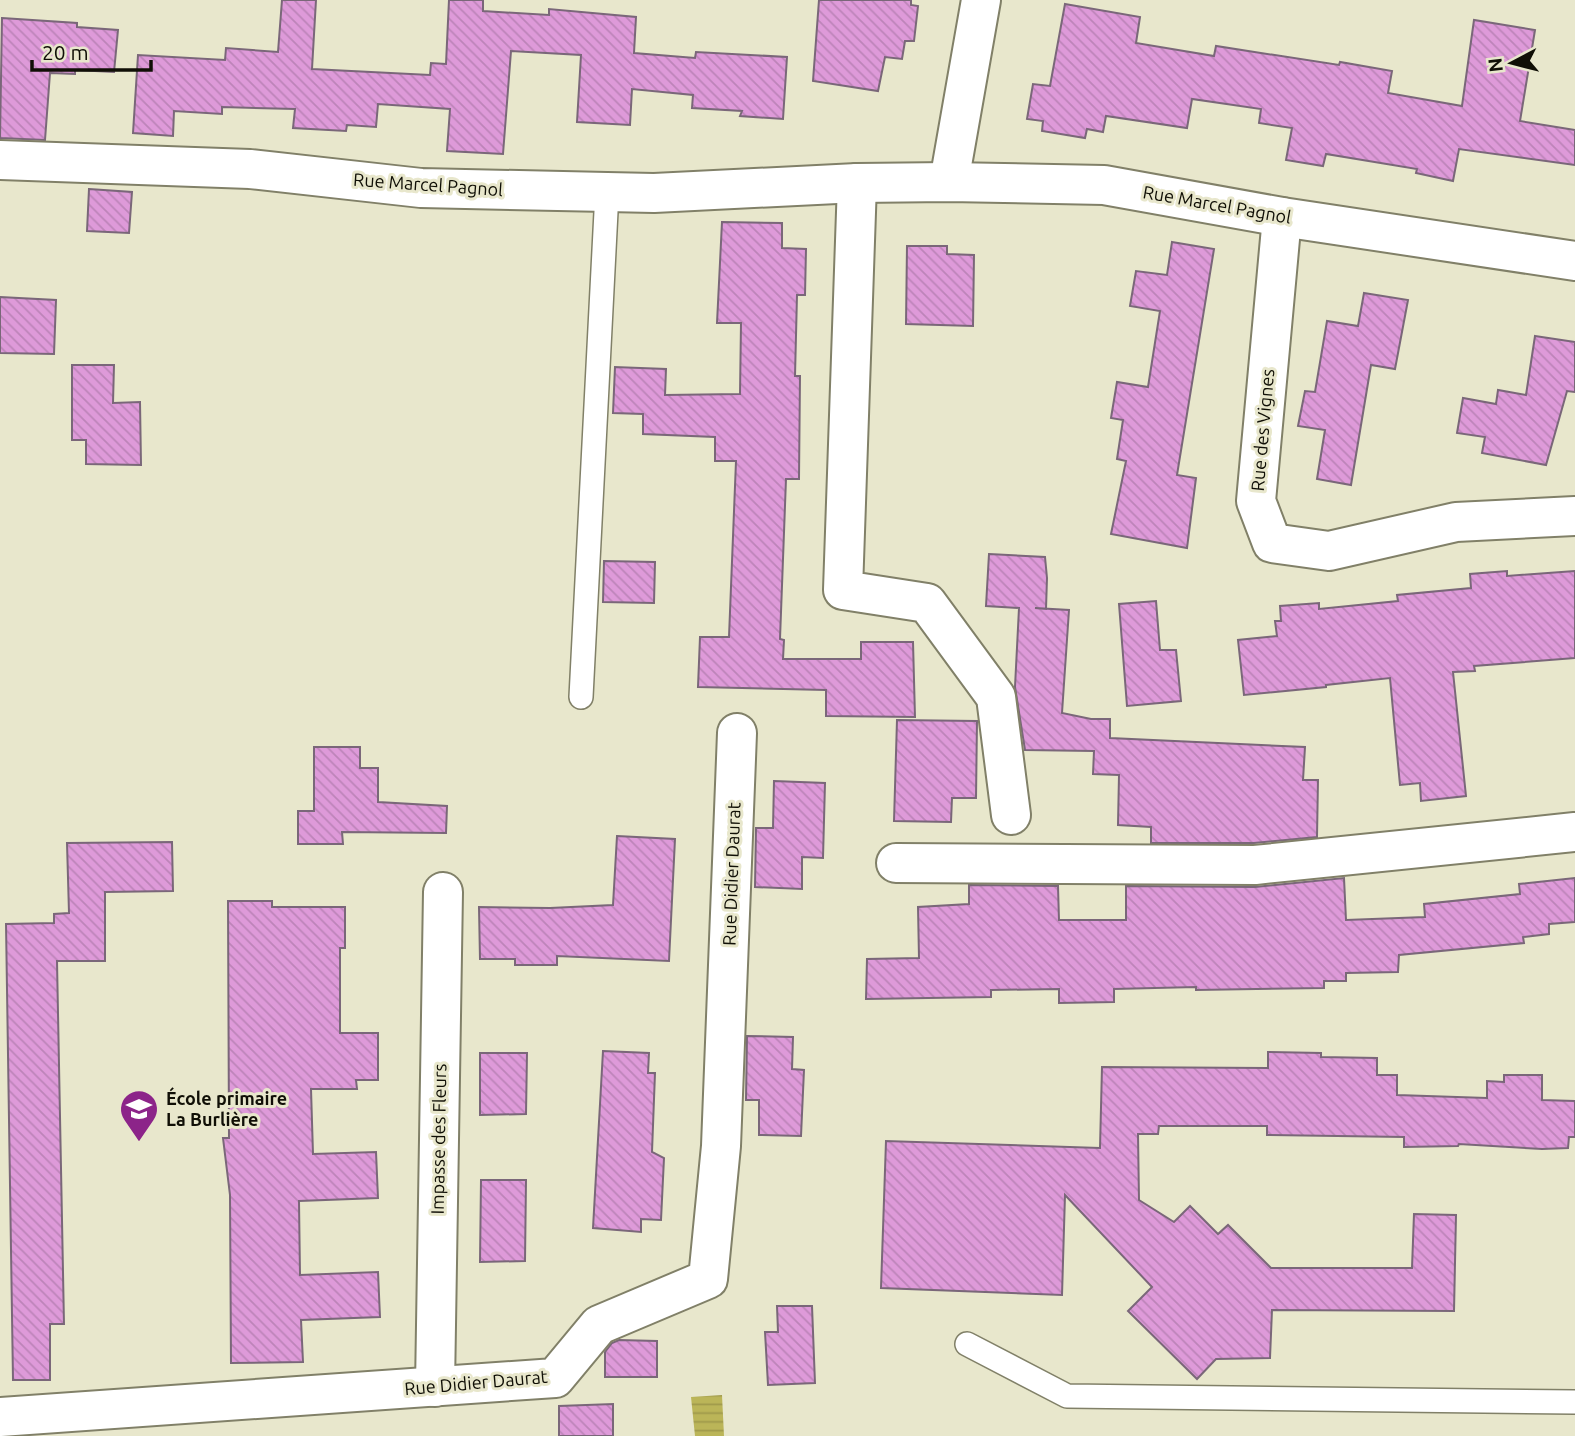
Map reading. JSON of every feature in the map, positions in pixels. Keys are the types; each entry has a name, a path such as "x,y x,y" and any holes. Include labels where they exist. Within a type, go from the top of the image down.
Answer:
{"street":[{"path":"949,182 981,0"},
{"name":"Rue Marcel Pagnol","path":"0,160 250,169 421,188 654,193 857,183 1104,185 1282,217 1575,261"},
{"path":"857,183 843,590 927,603 996,697 1011,815"},
{"name":"Rue des Vignes","path":"1282,217 1256,501 1272,543 1329,551 1456,522 1575,516"},
{"name":"Rue Didier Daurat","path":"0,1417 555,1378 599,1325 708,1279 721,1146 737,733"},
{"path":"895,863 1255,865 1575,832"},
{"name":"Impasse des Fleurs","path":"435,1387 443,892"}],"lane":[{"path":"581,697 607,192"},
{"path":"967,1344 1067,1396 1575,1402"}],"shaded area":[{"path":"722,1395 724,1436 695,1436 691,1397"}],"building":[{"path":"282,0 316,0 312,69 430,75 431,63 446,64 449,0 483,0 483,11 549,15 549,9 636,17 634,53 695,58 696,52 787,57 783,119 740,116 742,111 692,108 693,95 632,89 630,125 577,122 581,55 511,51 503,154 447,151 450,109 378,104 376,127 347,125 346,131 293,128 295,109 222,107 222,114 174,111 173,136 133,133 138,55 225,60 226,48 278,52"},
{"path":"819,0 911,0 911,5 918,6 914,41 905,41 902,59 885,57 878,91 813,81"},
{"path":"1065,4 1140,17 1136,43 1214,56 1216,46 1392,71 1388,93 1462,106 1474,20 1535,30 1520,121 1575,130 1575,165 1459,149 1453,181 1416,173 1417,169 1326,154 1323,166 1286,160 1292,128 1259,123 1261,109 1192,99 1187,128 1106,116 1103,132 1087,129 1085,138 1042,131 1043,121 1027,119 1033,84 1050,86"},
{"path":"2,18 77,23 77,27 118,30 114,72 75,70 75,74 50,73 45,140 0,138"},
{"path":"89,189 132,192 129,233 87,231"},
{"path":"722,222 782,223 782,248 806,249 805,295 797,295 795,376 800,376 799,479 786,479 780,639 784,640 783,659 861,659 861,642 913,642 915,717 826,716 826,690 698,687 700,637 729,637 736,461 715,461 715,437 643,434 643,414 613,413 615,367 666,369 665,395 740,394 741,323 717,323"},
{"path":"1172,242 1214,249 1177,475 1196,478 1187,548 1111,534 1126,461 1117,459 1123,420 1111,418 1117,382 1148,387 1160,311 1130,306 1136,271 1167,275"},
{"path":"907,246 947,246 947,254 974,255 973,326 906,324"},
{"path":"1364,293 1408,300 1395,369 1371,365 1351,485 1317,479 1325,430 1298,426 1305,391 1315,392 1327,321 1358,326"},
{"path":"0,297 56,300 54,354 0,353"},
{"path":"1535,336 1575,342 1575,392 1567,391 1546,465 1482,453 1485,437 1457,433 1463,398 1496,404 1498,390 1526,395"},
{"path":"72,365 114,365 113,403 140,402 141,465 86,464 86,440 72,440"},
{"path":"989,554 1045,557 1046,609 1069,610 1062,713 1091,719 1110,719 1110,738 1305,747 1303,780 1318,780 1317,837 1254,843 1151,843 1151,827 1118,825 1119,775 1093,774 1094,751 1025,750 1015,687 1019,608 986,606"},
{"path":"604,561 655,562 654,603 603,602"},
{"path":"1507,571 1507,576 1575,571 1575,658 1474,666 1475,671 1453,672 1466,796 1421,801 1420,783 1400,785 1390,678 1244,695 1238,640 1277,636 1275,621 1281,621 1280,606 1319,603 1319,609 1398,601 1397,595 1471,588 1470,574"},
{"path":"1156,601 1160,650 1176,650 1181,701 1127,706 1119,604"},
{"path":"897,720 977,721 976,798 952,798 951,822 894,821"},
{"path":"314,747 360,747 360,768 378,768 378,802 447,806 446,833 342,832 343,844 298,844 298,811 314,811"},
{"path":"774,781 825,783 823,858 802,857 802,889 755,887 756,828 773,828"},
{"path":"617,836 675,839 669,961 557,956 557,965 515,965 515,959 480,959 479,907 613,905"},
{"path":"172,842 173,891 105,892 105,961 57,961 64,1324 50,1324 50,1380 13,1380 6,924 54,923 54,914 69,913 67,843"},
{"path":"1344,878 1346,920 1425,917 1424,904 1520,894 1519,884 1575,878 1575,922 1549,924 1549,934 1523,937 1524,943 1399,955 1398,972 1346,973 1346,981 1324,981 1324,988 1114,989 1114,1002 1059,1003 1059,989 991,990 991,997 866,999 867,959 919,958 918,907 969,904 969,885 1058,886 1059,920 1126,920 1126,886 1255,887"},
{"path":"228,901 272,901 272,907 345,907 345,948 340,948 340,1033 378,1033 378,1080 356,1080 357,1089 311,1089 313,1154 376,1152 378,1198 299,1201 300,1275 378,1272 380,1317 301,1320 303,1362 231,1363 230,1195 223,1138 229,1138"},
{"path":"747,1036 793,1037 792,1069 804,1070 801,1136 759,1135 759,1100 746,1100"},
{"path":"603,1051 649,1053 648,1073 655,1073 652,1152 664,1158 661,1220 641,1219 641,1232 593,1228"},
{"path":"1268,1052 1377,1058 1377,1075 1397,1075 1397,1095 1487,1098 1487,1081 1504,1082 1504,1075 1542,1075 1542,1100 1575,1101 1575,1137 1569,1137 1568,1148 1459,1144 1404,1147 1404,1137 1267,1135 1267,1126 1159,1126 1158,1134 1138,1134 1139,1200 1174,1222 1190,1206 1218,1234 1228,1225 1271,1268 1412,1268 1414,1214 1456,1215 1454,1311 1272,1310 1270,1358 1216,1359 1197,1379 1128,1311 1152,1287 1065,1195 1062,1295 881,1288 886,1141 1100,1148 1102,1067 1268,1068"},
{"path":"480,1053 527,1053 526,1114 480,1115"},
{"path":"481,1180 526,1180 525,1261 480,1262"},
{"path":"777,1306 812,1306 815,1383 768,1385 765,1332 778,1332"},
{"path":"619,1340 657,1341 657,1377 605,1377 605,1352 612,1343"},
{"path":"613,1404 613,1436 559,1436 559,1406"}],"place":[{"name":"École primaire La Burlière","path":"139,1143"}]}
